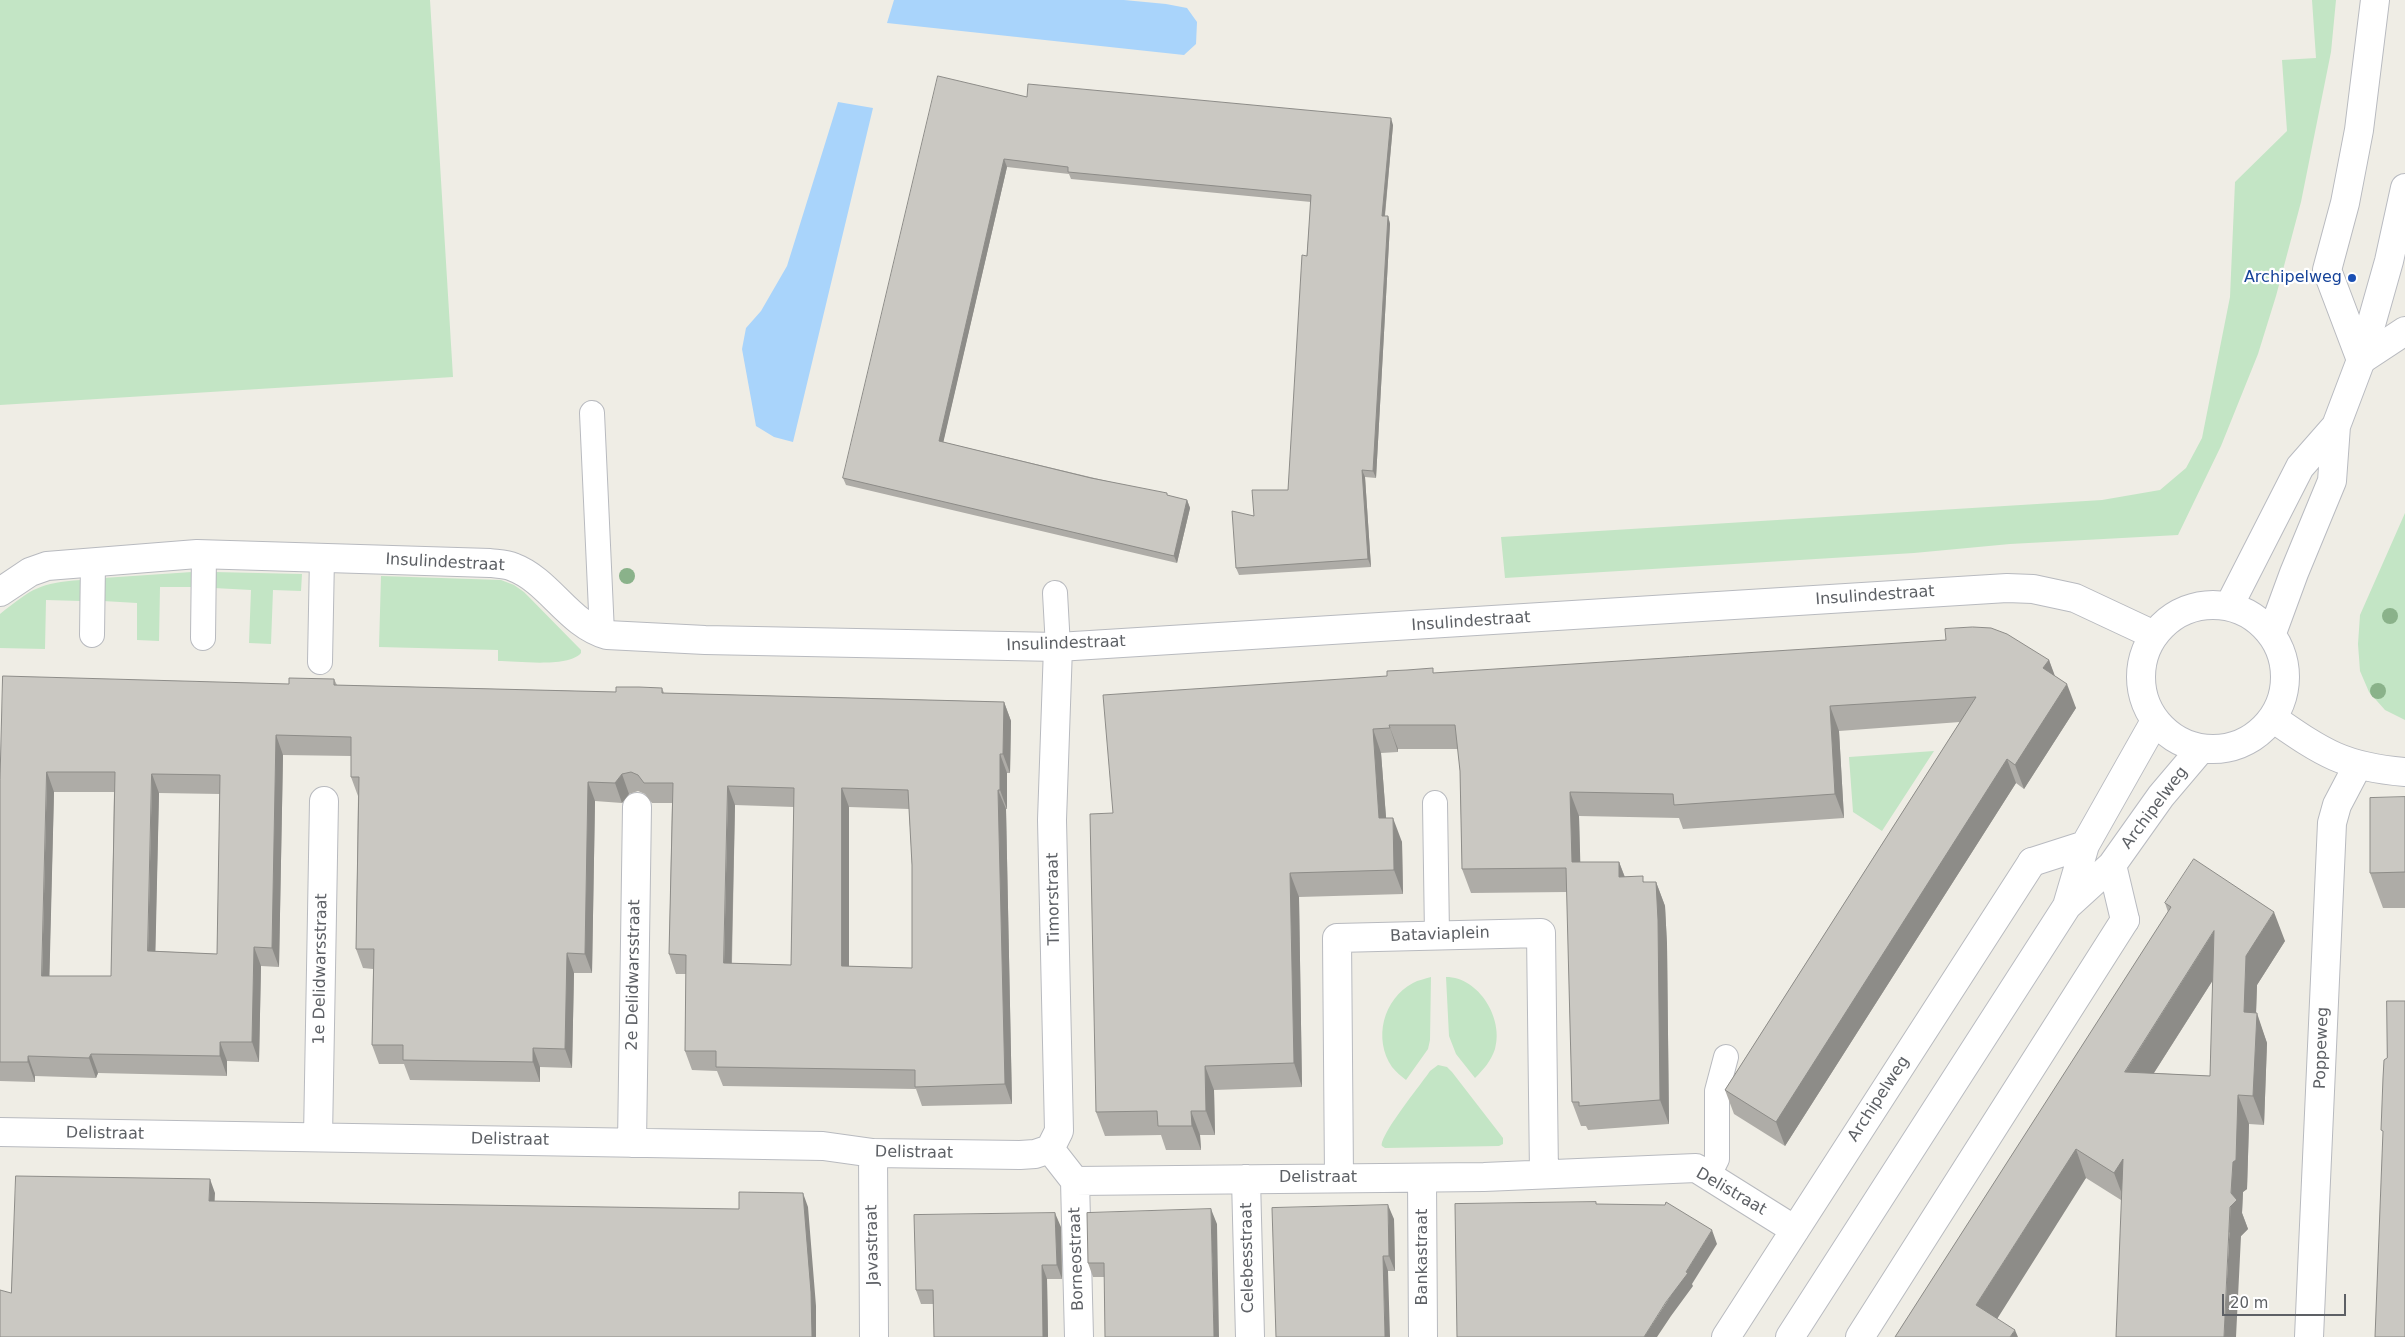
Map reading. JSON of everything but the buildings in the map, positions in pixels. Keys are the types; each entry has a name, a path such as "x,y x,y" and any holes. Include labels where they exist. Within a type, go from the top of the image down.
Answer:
{"street":[{"path":"2360,360 2327,270 2345,203 2359,130 2375,0"},
{"path":"2272,633 2294,573 2332,482 2336,426 2360,360 2389,261 2405,188"},
{"path":"2360,360 2405,331"},
{"path":"2229,606 2300,467 2336,426"},
{"name":"Insulindestraat","path":"0,592 30,572 47,566 204,554 490,563 512,567 537,582 581,624 602,633 634,638 1058,647 2007,588 2033,589 2075,598 2154,635"},
{"path":"2201,605 2229,606 2253,616 2272,633 2282,653 2287,675 2284,698 2274,719 2254,738 2228,749 2200,750 2174,739 2154,722 2144,701 2140,678 2143,655 2154,635 2174,616 2201,605"},
{"name":"Timorstraat","path":"1050,1149 1058,1131 1052,820 1058,647"},
{"path":"2274,719 2320,751 2358,766 2405,772"},
{"name":"Archipelweg","path":"2067,906 2085,845 2154,722"},
{"name":"Archipelweg","path":"1790,1337 2067,906 2112,865 2161,796 2200,750"},
{"name":"Poppeweg","path":"2309,1337 2332,822 2337,805 2358,766"},
{"name":"1e Delidwarsstraat","path":"318,1137 324,801"},
{"name":"2e Delidwarsstraat","path":"632,1143 637,807"},
{"name":"Archipelweg","path":"1726,1337 2032,862 2085,845"},
{"path":"1860,1337 2125,920 2112,865"},
{"name":"Bataviaplein","path":"1339,1177 1337,938 1541,932 1544,1174"},
{"name":"Delistraat","path":"0,1132 823,1146 873,1153 1020,1155 1035,1154 1050,1149"},
{"path":"1050,1149 1075,1181"},
{"name":"Javastraat","path":"873,1153 874,1337"},
{"name":"Delistraat","path":"1075,1181 1339,1177 1516,1177 1544,1174 1696,1168 1795,1230"},
{"name":"Bankastraat","path":"1422,1178 1423,1337"},
{"name":"Celebesstraat","path":"1246,1179 1250,1337"},
{"name":"Borneostraat","path":"1075,1181 1079,1337"}],"lane":[{"path":"592,413 602,633"},
{"path":"203,638 204,554"},
{"path":"320,662 322,557"},
{"path":"92,636 93,562"},
{"path":"1055,593 1058,647"},
{"path":"1435,803 1438,935"},
{"path":"1709,1175 1717,1159 1716,1091 1726,1057"}],"green space":[{"path":"0,0 430,0 453,377 0,405"},
{"path":"2312,0 2336,0 2331,52 2301,202 2276,296 2258,354 2221,446 2178,535 2010,544 1914,553 1505,578 1501,537 2102,500 2160,490 2186,468 2202,438 2230,297 2235,182 2287,131 2282,60 2316,58"},
{"path":"2405,513 2405,720 2385,710 2369,692 2360,671 2358,644 2360,615"},
{"path":"192,572 193,587 160,587 159,641 137,640 137,603 103,601 103,578"},
{"path":"214,572 302,574 301,591 273,590 271,644 249,643 251,590 214,588"},
{"path":"381,576 501,580 514,585 524,592 581,650 581,653 565,661 529,662 498,661 498,650 379,647"},
{"path":"81,580 81,601 46,600 45,649 0,648 0,614 37,588 55,583"},
{"path":"1934,751 1882,831 1853,812 1849,757"},
{"path":"1431,977 1430,1040 1428,1049 1406,1080 1392,1067 1386,1056 1382,1032 1384,1021 1394,999 1403,990 1415,982"},
{"path":"1446,977 1458,979 1469,984 1478,992 1492,1013 1496,1025 1495,1049 1487,1065 1475,1078 1456,1054 1449,1036"},
{"path":"1438,1065 1447,1067 1452,1072 1503,1138 1503,1144 1499,1146 1385,1148 1382,1146 1387,1132 1402,1109 1430,1071"}],"water":[{"path":"894,0 1124,0 1166,4 1187,8 1197,22 1196,44 1184,55 887,23"},
{"path":"838,102 873,108 793,442 774,437 756,426 742,349 746,328 761,311 787,266"}],"place":[{"name":"Archipelweg","path":"2352,278"}]}
